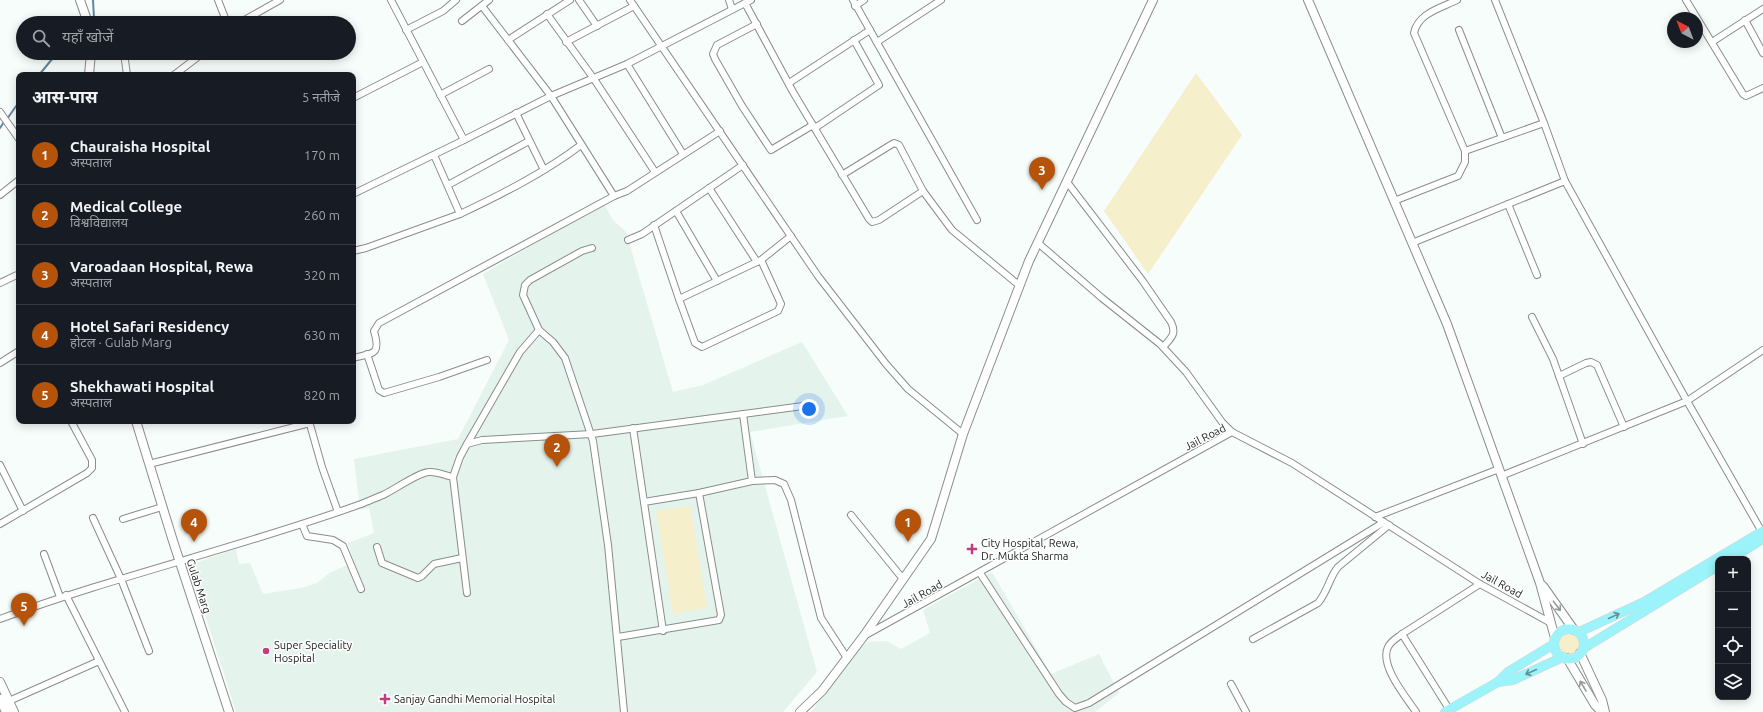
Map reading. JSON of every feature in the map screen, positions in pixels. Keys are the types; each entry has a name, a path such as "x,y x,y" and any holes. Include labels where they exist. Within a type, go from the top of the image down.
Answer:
{"main road":[{"path":"80,0 86,16"},
{"path":"800,712 822,690 863,637 931,539 963,434 1020,286 1038,243 1153,0"},
{"path":"1308,0 1447,324 1540,582 1551,623 1556,652 1565,658 1595,705 1602,712"},
{"path":"89,72 90,60"},
{"name":"Gulab Marg","path":"137,424 162,507 229,712"},
{"path":"1734,556 1762,534"},
{"path":"1447,711 1498,682 1508,672 1555,641 1558,634 1565,629 1576,631 1644,602 1762,534"},
{"path":"1498,682 1513,680 1565,658 1572,658 1715,568"},
{"path":"1540,582 1583,640 1582,651 1602,700 1605,712"},
{"path":"0,682 14,712"},
{"path":"0,699 6,712"}],"street":[{"path":"218,0 224,16"},
{"path":"251,16 280,0"},
{"path":"391,0 464,140"},
{"path":"406,30 443,11 456,0"},
{"path":"462,21 489,0"},
{"path":"508,40 570,0"},
{"path":"579,0 597,26"},
{"path":"630,0 818,276 886,364 920,400 963,434"},
{"path":"729,0 732,10"},
{"path":"864,0 854,3 878,42 977,220"},
{"path":"878,42 941,0"},
{"path":"1394,202 1458,176 1465,162 1465,152 1414,33 1416,25 1422,17 1457,0"},
{"path":"1495,0 1544,123 1565,181 1762,534"},
{"path":"1686,0 1743,94 1750,96 1763,88"},
{"path":"356,193 550,96 627,64 748,2 757,24 789,83 869,219 872,222 878,220 923,191"},
{"path":"482,6 550,96 614,196"},
{"path":"566,42 634,6"},
{"path":"1712,42 1763,9"},
{"path":"547,14 594,79 654,172"},
{"path":"1745,20 1763,53"},
{"path":"757,24 717,45 713,54 742,106 771,150 814,127 879,85 854,40"},
{"path":"789,83 870,30"},
{"path":"1459,30 1502,138"},
{"path":"125,60 127,72"},
{"path":"178,72 194,60"},
{"path":"356,96 423,62"},
{"path":"627,64 683,154"},
{"path":"440,94 490,69"},
{"path":"0,112 16,135"},
{"path":"516,114 544,170"},
{"path":"1465,152 1544,123"},
{"path":"356,357 373,353 377,350 378,343 374,331 379,322 614,196 627,191 654,172 720,131"},
{"path":"448,185 529,141"},
{"path":"842,175 894,143 899,145 923,191 952,230 1020,286"},
{"path":"356,250 460,214 508,192 581,145"},
{"path":"434,155 460,214"},
{"path":"628,240 642,234 743,165"},
{"path":"1412,243 1565,181"},
{"path":"0,195 16,182"},
{"path":"1067,182 1142,280 1171,322 1174,328 1173,335 1163,347"},
{"path":"654,225 678,299 695,343 702,347 778,311 782,304 759,261 709,188"},
{"path":"1508,204 1538,276"},
{"path":"676,211 717,281"},
{"path":"678,299 759,261 791,236"},
{"path":"1038,243 1102,298 1163,347 1186,372 1222,422 1232,432"},
{"path":"592,248 582,251 530,280 525,285 523,295 539,330 553,342 565,358 592,434 608,545 624,712"},
{"path":"0,283 16,275"},
{"path":"1532,317 1552,359 1583,444"},
{"path":"467,593 453,477 460,457 520,352 539,330"},
{"path":"1375,517 1583,444 1687,401 1763,350"},
{"path":"0,363 16,352"},
{"path":"367,354 377,386 379,390 384,392 439,377 487,360"},
{"path":"1558,376 1586,362 1591,362 1597,365 1624,428"},
{"path":"467,444 482,440 592,434 803,406"},
{"path":"744,414 752,481"},
{"path":"0,524 87,473 92,468 92,460 73,424"},
{"path":"149,464 301,424"},
{"path":"310,424 322,467 338,512"},
{"path":"633,428 664,631"},
{"name":"Jail Road","path":"863,637 1232,432 1292,463 1480,584 1551,623"},
{"path":"0,465 23,511"},
{"path":"0,618 63,596 144,573 179,560 338,512 376,498 427,472 453,477"},
{"path":"644,502 699,493 752,481 775,480 784,484 791,500 821,618 847,658"},
{"path":"618,638 719,620 721,615 699,493"},
{"path":"123,519 162,507"},
{"path":"851,514 903,580"},
{"path":"93,518 120,579 148,651"},
{"path":"302,524 307,536 333,540 343,546 361,589"},
{"path":"980,573 1058,694 1075,708 1089,703 1386,524"},
{"path":"1253,639 1318,603 1324,595 1333,573 1338,567 1386,524"},
{"path":"377,547 382,563 418,578 434,564 462,558"},
{"path":"44,554 63,596 125,712"},
{"path":"1416,712 1390,672 1386,658 1387,648 1390,643 1402,634 1480,584"},
{"path":"1402,634 1447,711"},
{"path":"9,701 99,661"},
{"path":"1231,684 1246,712"}],"shaded area":[{"path":"1196,73 1242,135 1148,274 1104,211"},
{"path":"605,206 613,220 626,232 673,392 703,385 802,342 848,416 750,432 817,672 783,712 236,712 189,565 236,549 239,564 250,563 263,594 301,588 317,583 329,573 354,562 348,543 374,533 369,508 360,510 354,459 458,439 509,340 483,274 596,208"},
{"path":"690,506 707,608 673,614 656,511"},
{"path":"992,572 1051,674 1099,654 1119,693 1095,712 811,712 857,651 867,642 887,641 901,649 930,633 923,610"},
{"path":"1569,633 1573,634 1579,640 1579,648 1573,654 1569,655 1565,654 1559,648 1558,644 1559,640 1565,634"}],"waterway":[{"path":"93,0 94,16"},
{"path":"41,72 51,60"},
{"path":"7,119 16,106"},
{"path":"0,128 4,122"}],"place":[{"name":"Varoadaan Hospital, Rewa","path":"1042,190"},
{"name":"Medical College","path":"557,467"},
{"name":"Hotel Safari Residency","path":"194,542"},
{"name":"Chauraisha Hospital","path":"908,542"},
{"name":"City Hospital, Rewa, Dr. Mukta Sharma","path":"972,549"},
{"name":"Shekhawati Hospital","path":"24,626"},
{"name":"Super Speciality Hospital","path":"266,651"},
{"name":"Sanjay Gandhi Memorial Hospital","path":"385,699"}]}
